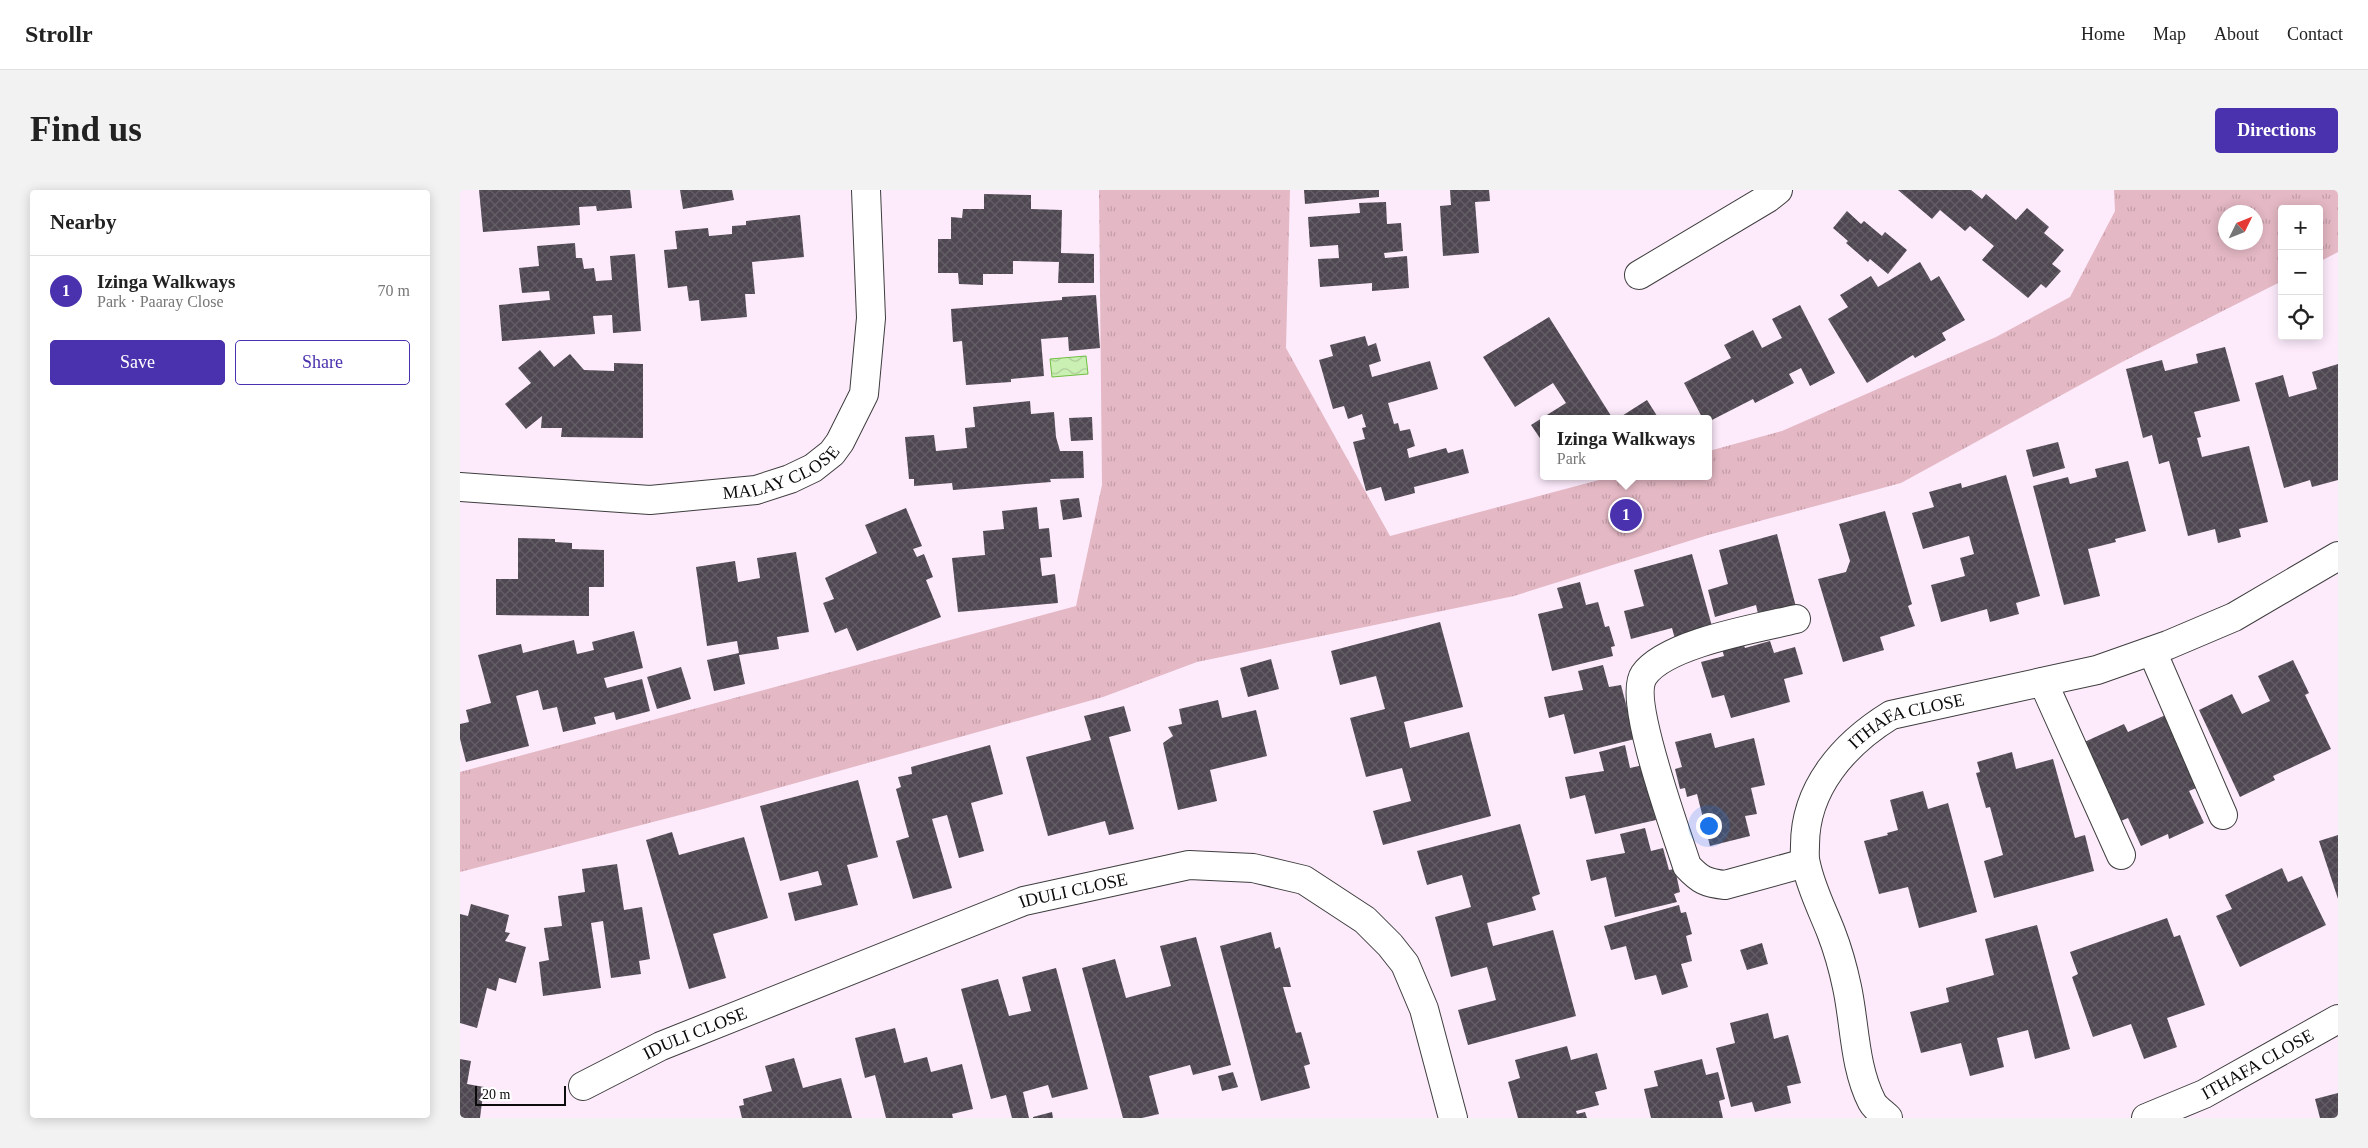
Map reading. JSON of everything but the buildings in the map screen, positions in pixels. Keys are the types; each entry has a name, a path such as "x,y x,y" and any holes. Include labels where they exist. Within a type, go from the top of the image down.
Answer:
{"street":[{"name":"MALAY CLOSE","path":"460,487 650,500 756,490 790,479 813,468 832,452 840,442 864,394 871,318 866,190"},
{"path":"1639,275 1768,198 1778,190"},
{"name":"ITHAFA CLOSE","path":"1875,1113 1863,1079 1842,966 1805,863 1805,834 1809,809 1826,773 1871,727 1891,714 2098,670 2152,651 2234,617 2338,556"},
{"path":"1796,619 1710,639 1658,661 1643,676 1640,694 1649,746 1684,857 1687,866 1699,879 1711,883 1725,884 1805,863"},
{"path":"2152,651 2223,815"},
{"path":"2043,682 2121,855"},
{"name":"IDULI CLOSE","path":"583,1086 662,1046 1024,901 1188,865 1254,868 1304,880 1364,920 1390,945 1405,964 1424,1009 1453,1118"},
{"name":"ITHAFA CLOSE","path":"2146,1118 2204,1094 2338,1019"}],"green space":[{"path":"1099,190 1290,190 1286,348 1390,536 1599,480 1712,480 1712,450 1782,431 1996,337 2070,297 2115,211 2114,190 2338,190 2338,252 2323,260 2323,205 2278,205 2278,283 2122,362 1901,483 1708,535 1514,596 1197,662 1103,697 707,808 460,872 460,772 1076,606 1102,485"}],"water":[{"path":"1086,356 1088,374 1052,377 1050,359"}],"place":[{"name":"Izinga Walkways","path":"1626,515"}]}
